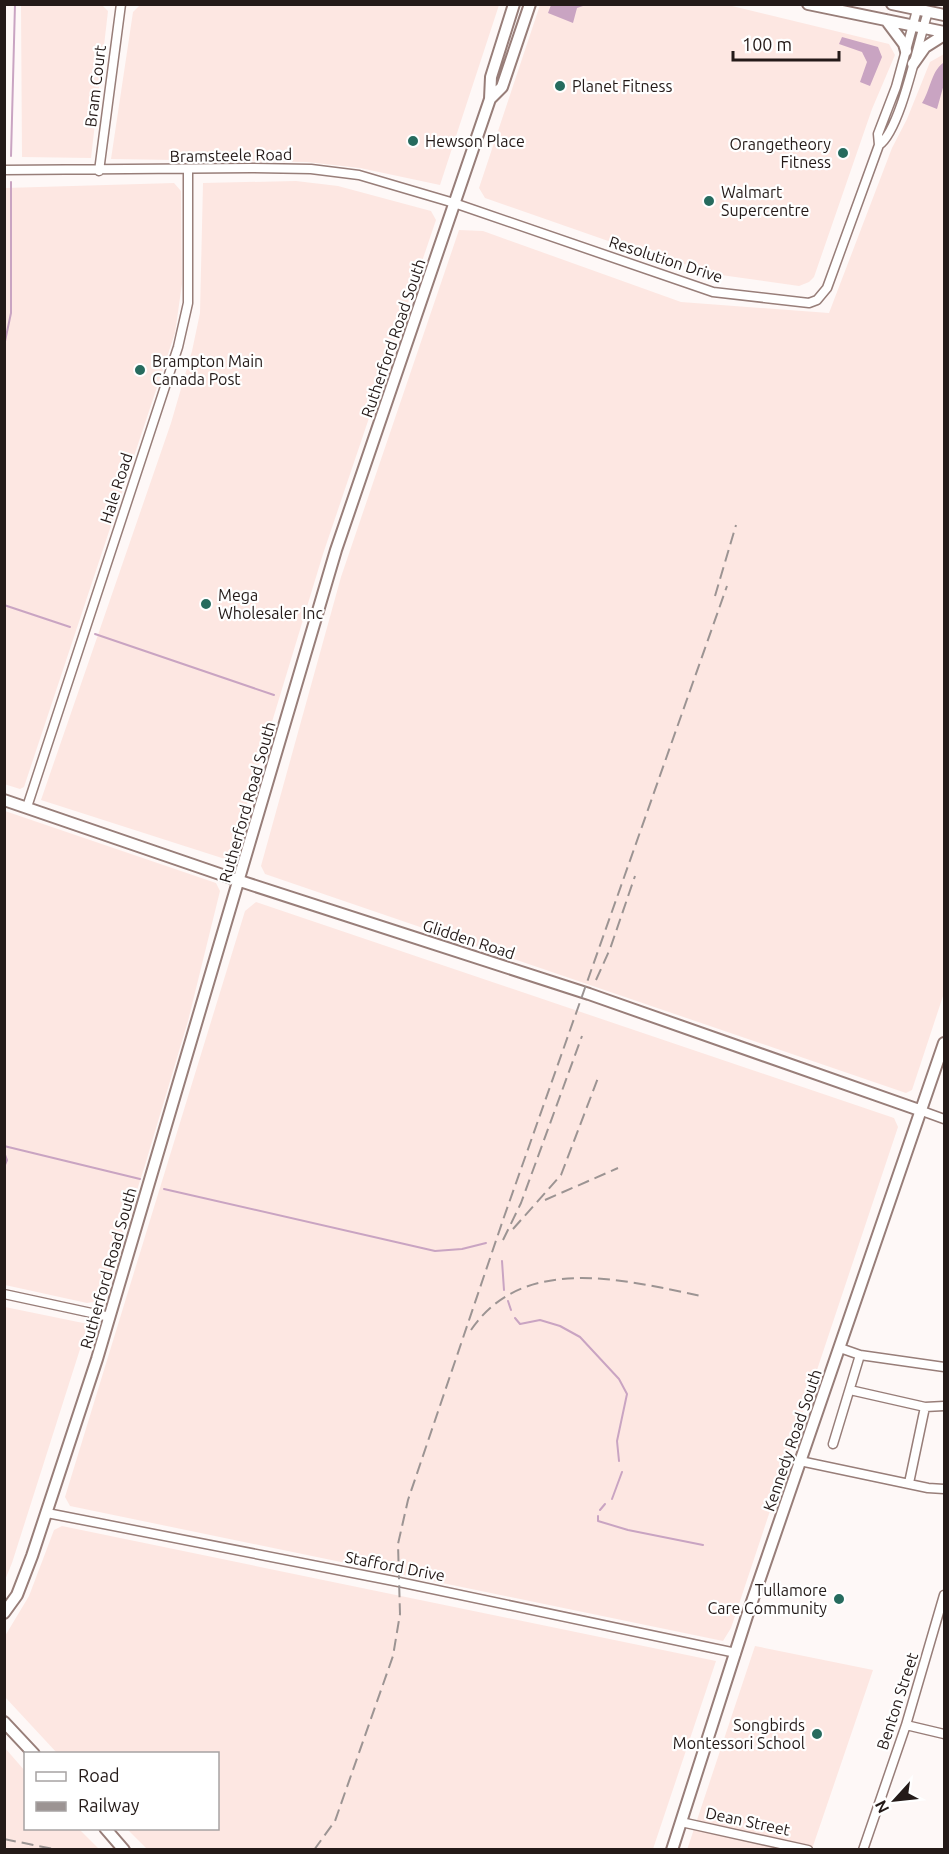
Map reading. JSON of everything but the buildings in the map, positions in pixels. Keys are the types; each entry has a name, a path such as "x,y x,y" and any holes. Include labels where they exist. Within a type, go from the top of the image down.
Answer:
{"street":[{"name":"Bram Court","path":"99,171 121,4"},
{"path":"490,99 491,77 513,4"},
{"name":"Rutherford Road South","path":"4,1613 17,1595 47,1513 110,1317 336,550 490,99 502,87 530,4"},
{"path":"808,4 945,34"},
{"path":"892,4 945,15"},
{"name":"Resolution Drive","path":"879,145 887,140 913,64 922,11"},
{"path":"886,20 904,44 906,51"},
{"name":"Resolution Drive","path":"454,203 713,292 809,303 817,300 826,288 879,145 878,134 906,51 918,27"},
{"path":"913,64 925,47 945,34"},
{"name":"Bramsteele Road","path":"4,170 251,168 338,172 358,175 454,203"},
{"name":"Hale Road","path":"27,807 178,347 188,303 188,170"},
{"name":"Glidden Road","path":"4,800 240,881 584,992 922,1111"},
{"name":"Kennedy Road South","path":"672,1850 736,1653 945,1043"},
{"path":"922,1111 945,1119"},
{"path":"4,1294 110,1317"},
{"path":"840,1348 860,1355 945,1367"},
{"path":"833,1444 860,1355"},
{"path":"850,1390 925,1407 945,1406"},
{"path":"909,1483 925,1407"},
{"path":"801,1461 928,1488 945,1489"},
{"name":"Stafford Drive","path":"47,1513 399,1582 736,1653"},
{"name":"Benton Street","path":"863,1850 906,1725 945,1595"},
{"path":"935,1633 945,1636"},
{"path":"4,1722 32,1752"},
{"path":"906,1725 945,1734"},
{"name":"Dean Street","path":"681,1822 808,1850"},
{"path":"107,1830 124,1850"}],"shaded area":[{"path":"551,4 586,5 577,8 573,23 548,13"},
{"path":"21,5 102,5 108,11 91,158 22,157"},
{"path":"140,5 499,5 440,185 360,168 307,162 111,159 133,12"},
{"path":"540,5 728,5 889,44 895,55 872,109 814,277 809,282 799,286 721,275 614,243 485,198 479,188"},
{"path":"842,37 878,47 882,57 870,86 860,82 867,62 862,52 839,44"},
{"path":"944,54 944,993 912,1090 906,1093 265,874 261,866 341,577 459,230 483,231 681,302 829,313 892,148 907,119 930,62"},
{"path":"943,63 944,84 937,109 922,103 933,76"},
{"path":"296,181 338,186 431,211 436,220 323,554 231,857 225,859 41,800 171,423 192,351 200,313 203,183"},
{"path":"174,183 181,191 182,284 175,333 24,787 20,789 4,784 5,188"},
{"path":"5,811 216,883 220,891 188,1021 145,1165 104,1294 94,1302 87,1303 5,1285"},
{"path":"256,902 894,1118 898,1127 731,1628 723,1641 70,1506 65,1497 245,911"},
{"path":"5,1307 88,1324 5,1580"},
{"path":"62,1526 716,1661 653,1849 147,1849 128,1830 219,1830 219,1752 56,1752 5,1697 5,1636 29,1596 54,1530"},
{"path":"755,1646 873,1670 812,1849 687,1850"},
{"path":"5,1748 24,1770 24,1830 80,1830 99,1849 5,1849"}],"waterway":[{"path":"11,156 15,4"},
{"path":"4,346 11,313 11,182"},
{"path":"4,605 70,627"},
{"path":"95,634 274,695"},
{"path":"4,1146 140,1179"},
{"path":"4,1152 7,1160 4,1167"},
{"path":"164,1189 435,1251 462,1249 486,1243"},
{"path":"502,1261 504,1290"},
{"path":"508,1301 511,1310"},
{"path":"515,1318 520,1324 540,1320 560,1326 580,1337 619,1379 627,1394 617,1441 619,1461"},
{"path":"612,1499 622,1472"},
{"path":"600,1510 605,1504"},
{"path":"598,1516 598,1521 628,1530 703,1545"}],"railway":[{"path":"715,596 736,525"},
{"path":"314,1850 335,1821 393,1656 400,1614 398,1544 408,1500 504,1217 727,586"},
{"path":"596,980 610,949 635,876"},
{"path":"503,1240 521,1203 582,1036"},
{"path":"513,1229 561,1175 598,1078"},
{"path":"545,1200 618,1168"},
{"path":"471,1330 493,1306 518,1290 547,1281 577,1278 609,1279 701,1296"},
{"path":"4,1839 58,1850"}],"place":[{"name":"Planet Fitness","path":"560,86"},
{"name":"Hewson Place","path":"413,141"},
{"name":"Orangetheory Fitness","path":"843,153"},
{"name":"Walmart Supercentre","path":"709,201"},
{"name":"Brampton Main Canada Post","path":"140,370"},
{"name":"Mega Wholesaler Inc","path":"206,604"},
{"name":"Tullamore Care Community","path":"839,1599"},
{"name":"Songbirds Montessori School","path":"817,1734"}]}
